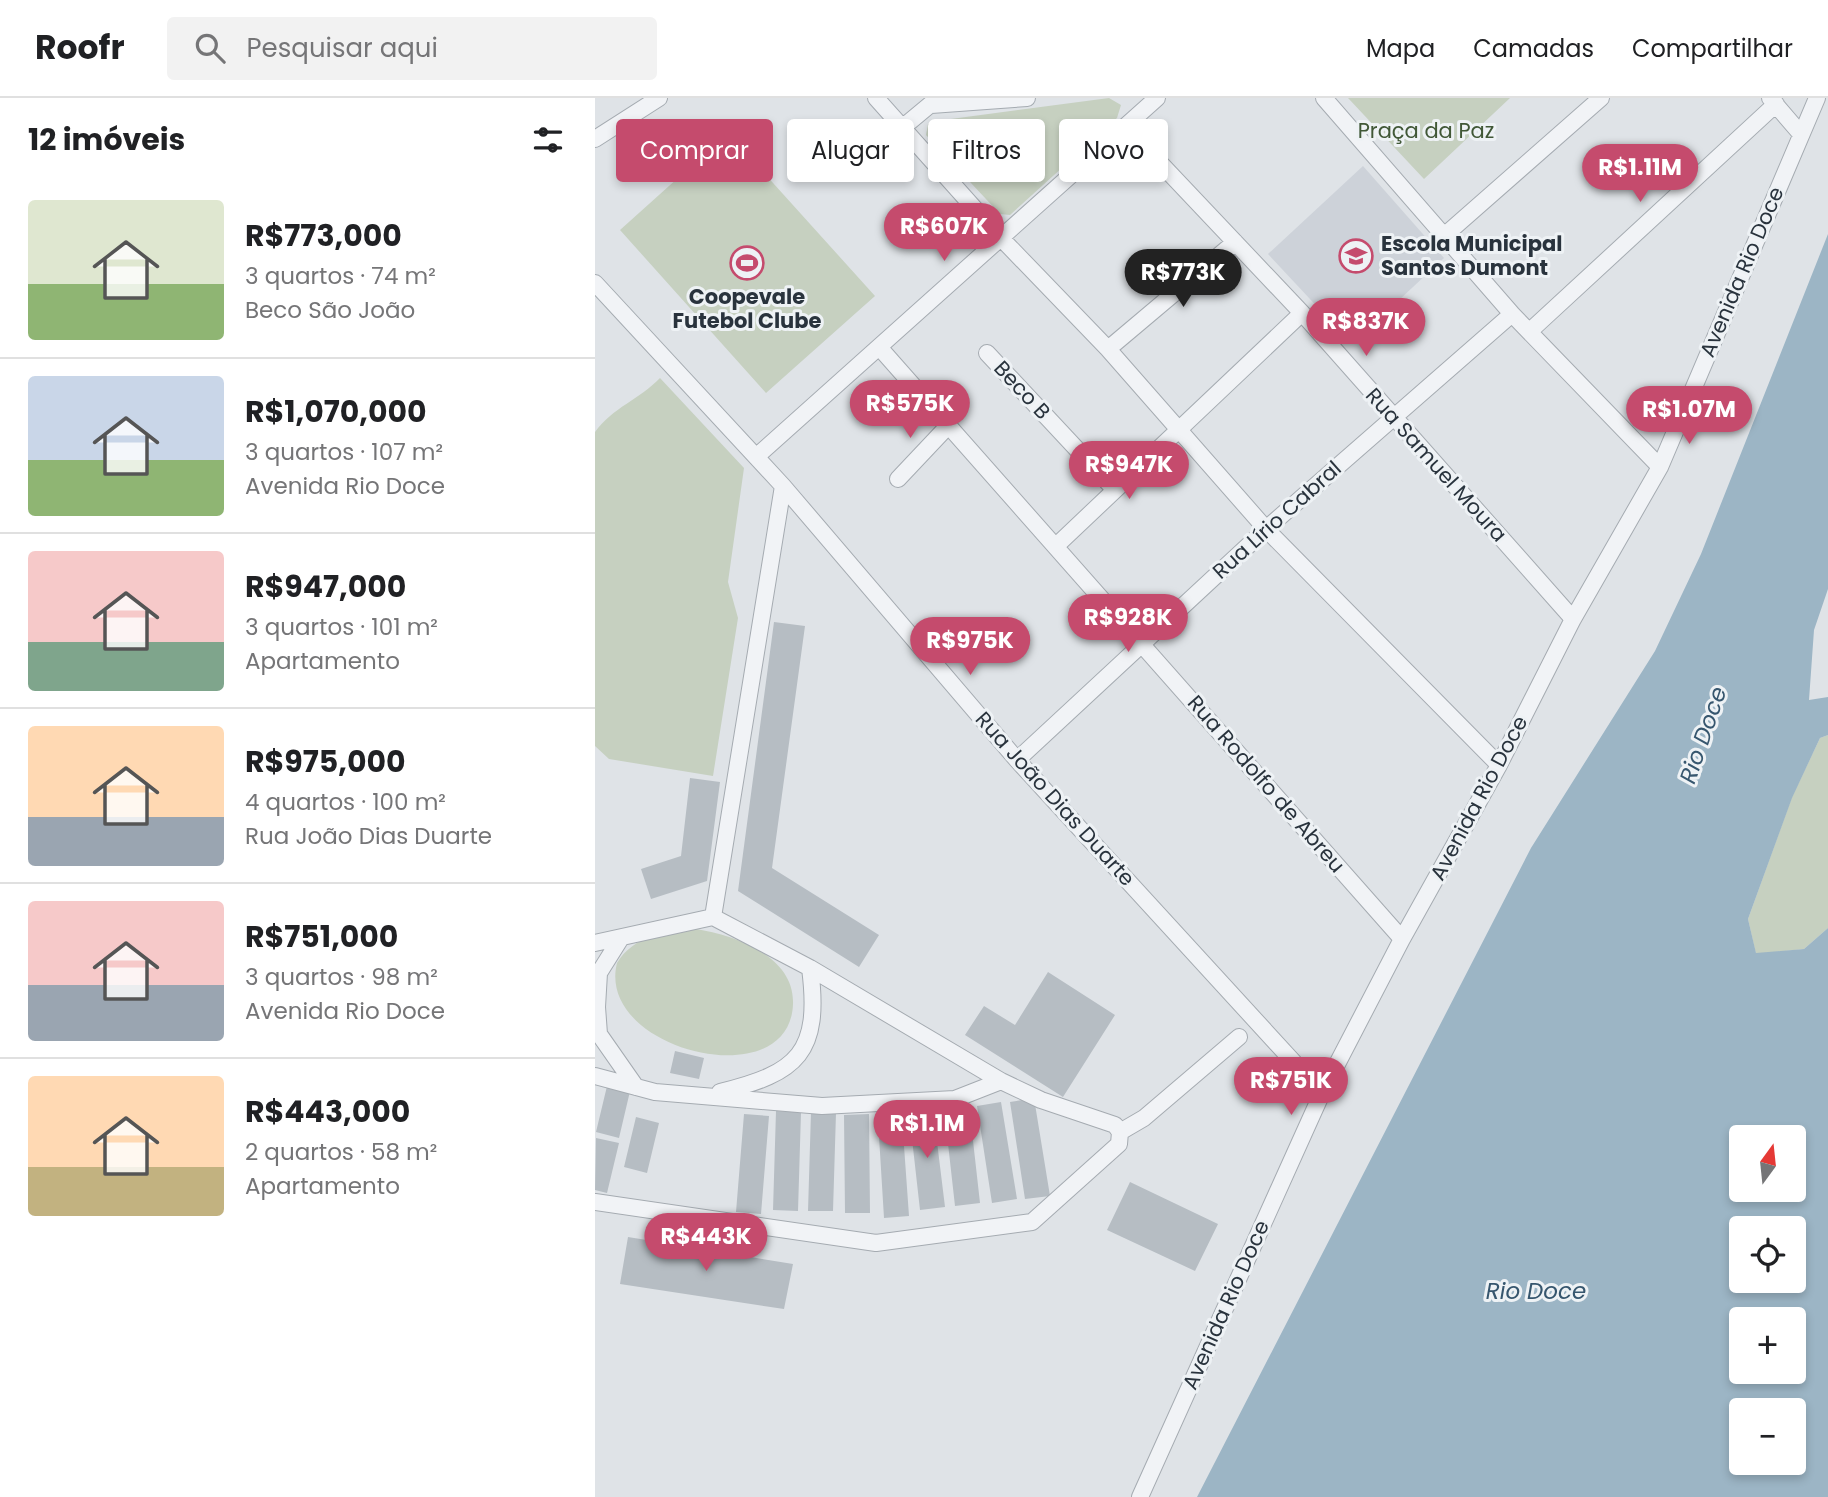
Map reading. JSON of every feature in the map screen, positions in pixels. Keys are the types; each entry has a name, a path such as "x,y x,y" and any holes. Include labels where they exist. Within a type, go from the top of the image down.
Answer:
{"street":[{"path":"595,139 659,98"},
{"path":"876,98 894,119"},
{"path":"913,119 934,101 1027,98"},
{"path":"1135,119 1157,98"},
{"path":"1324,98 1511,314 1660,467"},
{"path":"1444,236 1601,98"},
{"name":"Avenida Rio Doce","path":"1139,1497 1322,1093 1402,939 1499,765 1573,619 1660,467 1817,98"},
{"path":"1530,331 1773,101 1800,133"},
{"path":"914,141 1000,237 1108,349 1266,529 1499,765"},
{"name":"Rua Samuel Moura","path":"1168,171 1302,313 1573,619"},
{"path":"757,456 1063,182"},
{"path":"1108,349 1235,242"},
{"name":"Rua João Dias Duarte","path":"595,283 757,456 1017,760 1322,1093"},
{"path":"1056,546 1302,313"},
{"name":"Rua Lírio Cabral","path":"1017,760 1266,529 1511,314"},
{"name":"Rua Rodolfo de Abreu","path":"879,347 1402,939"},
{"name":"Beco B","path":"987,353 1114,489"},
{"path":"898,479 949,426"},
{"path":"713,917 783,486"},
{"path":"595,943 713,917 810,968 1001,1081 1041,1100 1115,1125 1120,1132 1119,1144 1032,1222 876,1243 595,1202"},
{"path":"621,938 599,973 599,1034 636,1087"},
{"path":"704,1096 762,1082 795,1063 810,1033 814,997 810,968"},
{"path":"1120,1132 1144,1118 1239,1037"},
{"path":"595,1076 655,1092 822,1105 955,1099 1001,1081"}],"shaded area":[{"name":"Escola Municipal Santos Dumont","path":"1363,166 1444,258 1352,344 1268,254"}],"green space":[{"path":"1109,98 1121,105 1116,119 1059,119 1059,171 1010,215 1000,214 970,182 1045,182 1045,119 951,119"},
{"name":"Praça da Paz","path":"1348,98 1510,98 1424,179"},
{"name":"Coopevale Futebol Clube","path":"673,182 772,182 875,296 766,393 620,230"},
{"path":"660,378 744,468 728,582 738,618 713,776 609,759 595,746 595,432 610,416"},
{"path":"1828,735 1828,928 1804,949 1756,954 1748,919 1792,797 1820,738"},
{"path":"696,929 744,943 773,961 784,973 791,987 793,1004 784,1033 761,1049 730,1055 696,1051 662,1039 635,1019 618,994 617,963 632,946 662,933"}],"water":[{"name":"Rio Doce","path":"1828,234 1828,589 1814,630 1809,700 1828,697 1828,735 1820,738 1792,798 1748,919 1756,953 1804,949 1828,928 1828,1497 1197,1497 1531,848 1655,651 1701,554"}],"building":[{"path":"774,622 805,626 772,868 879,935 859,967 738,891"},
{"path":"690,778 720,782 707,881 651,899 641,869 681,856"},
{"path":"1048,972 1115,1015 1063,1097 965,1035 984,1006 1015,1025"},
{"path":"675,1051 704,1058 699,1079 670,1073"},
{"path":"608,1082 631,1087 619,1138 596,1132"},
{"path":"1034,1098 1050,1196 1025,1199 1010,1102"},
{"path":"1001,1102 1017,1199 992,1203 977,1106"},
{"path":"969,1105 980,1203 955,1206 944,1108"},
{"path":"933,1109 945,1207 920,1210 909,1112"},
{"path":"776,1111 801,1112 798,1211 773,1210"},
{"path":"811,1112 836,1113 833,1211 808,1211"},
{"path":"744,1114 769,1116 761,1214 736,1212"},
{"path":"869,1114 870,1213 845,1213 844,1115"},
{"path":"636,1117 659,1123 647,1173 624,1167"},
{"path":"902,1118 909,1216 884,1218 878,1120"},
{"path":"596,1138 619,1143 607,1193 595,1190"},
{"path":"1130,1182 1218,1224 1195,1271 1107,1230"},
{"path":"628,1237 793,1264 784,1309 620,1284"}],"place":[{"name":"Escola Municipal Santos Dumont","path":"1356,256"},
{"name":"Coopevale Futebol Clube","path":"747,263"}]}
